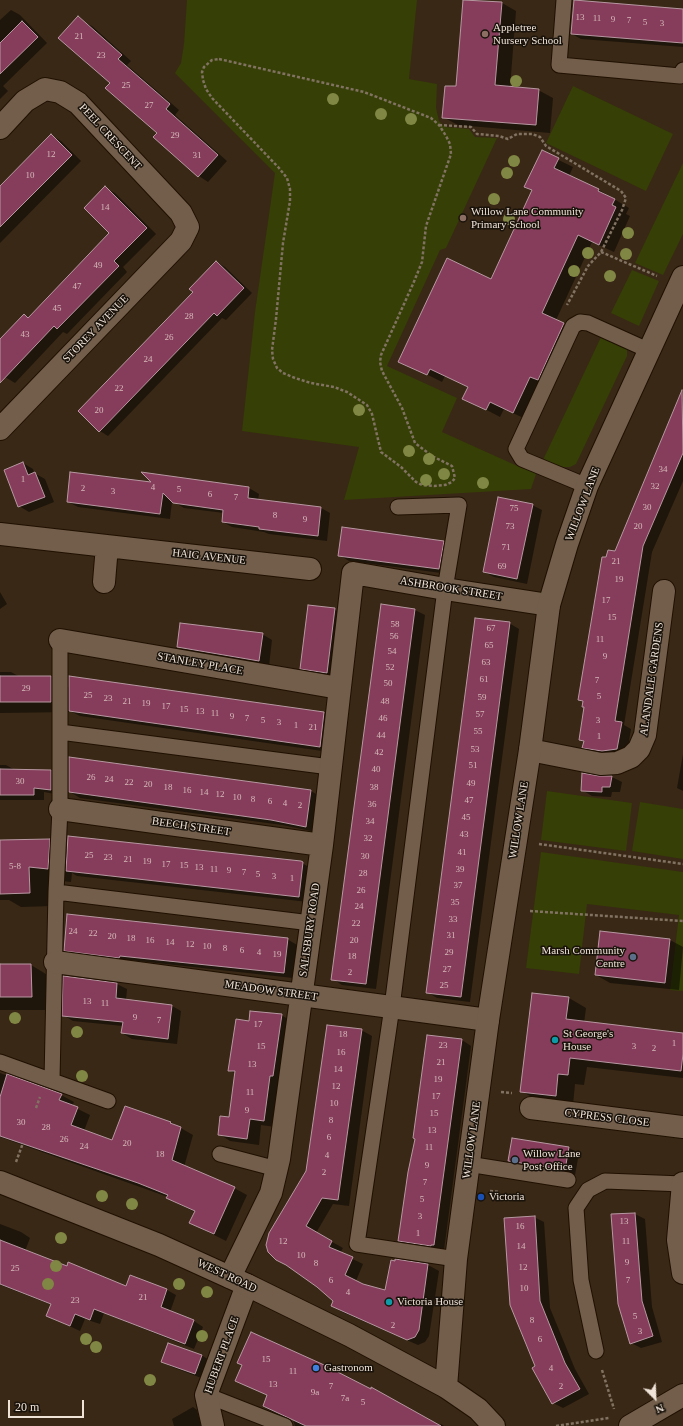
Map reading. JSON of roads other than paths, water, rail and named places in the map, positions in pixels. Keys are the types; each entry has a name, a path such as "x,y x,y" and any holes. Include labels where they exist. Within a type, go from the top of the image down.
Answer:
{"street":[{"name":"PEEL CRESCENT","path":"0,128 25,101 38,93 45,89 60,92 78,103 181,213 188,227"},
{"name":"STOREY AVENUE","path":"0,429 181,241 188,227"},
{"name":"WILLOW LANE","path":"446,1387 456,1259 468,1164 488,1020 530,750 549,605 587,486 683,277"},
{"name":"HAIG AVENUE","path":"0,534 310,569"},
{"path":"104,582 108,546"},
{"name":"ASHBROOK STREET","path":"353,573 549,605"},
{"name":"SALISBURY ROAD","path":"239,1281 271,1193 277,1169 322,845 353,573"},
{"name":"ALANDALE GARDENS","path":"530,750 601,764 617,762 631,757 639,749 645,735 664,591"},
{"name":"STANLEY PLACE","path":"60,640 339,688"},
{"name":"BEECH STREET","path":"60,809 322,845"},
{"name":"MEADOW STREET","path":"55,962 488,1020"},
{"name":"CYPRESS CLOSE","path":"530,1108 683,1127"},
{"name":"WEST ROAD","path":"0,1182 159,1245 239,1281 350,1335 446,1387 478,1409 494,1426"},
{"path":"683,1183 678,1240 683,1273"},
{"name":"HUBERT PLACE","path":"213,1426 206,1395 239,1281"},
{"path":"623,1421 683,1395"}],"lane":[{"path":"564,0 559,65 680,76 683,70"},
{"path":"587,486 522,459 516,449 519,441 573,326 580,322 588,323 650,351"},
{"path":"398,507 459,505 445,589 392,1006 357,1244 456,1259"},
{"path":"52,1080 56,892 60,809 60,640"},
{"path":"60,732 330,768"},
{"path":"56,892 311,923"},
{"path":"0,1062 108,1101"},
{"path":"220,1154 277,1169"},
{"path":"468,1164 568,1180"},
{"path":"596,1351 581,1280 576,1208 588,1190 606,1181 683,1183"},
{"path":"206,1395 285,1426"}],"place":[{"name":"Appletree Nursery School","path":"485,34"},
{"name":"Willow Lane Community Primary School","path":"463,218"},
{"name":"Marsh Community Centre","path":"633,957"},
{"name":"St George's House","path":"555,1040"},
{"name":"Willow Lane Post Office","path":"515,1160"},
{"name":"Victoria","path":"481,1197"},
{"name":"Victoria House","path":"389,1302"},
{"name":"Gastronom","path":"316,1368"}]}
